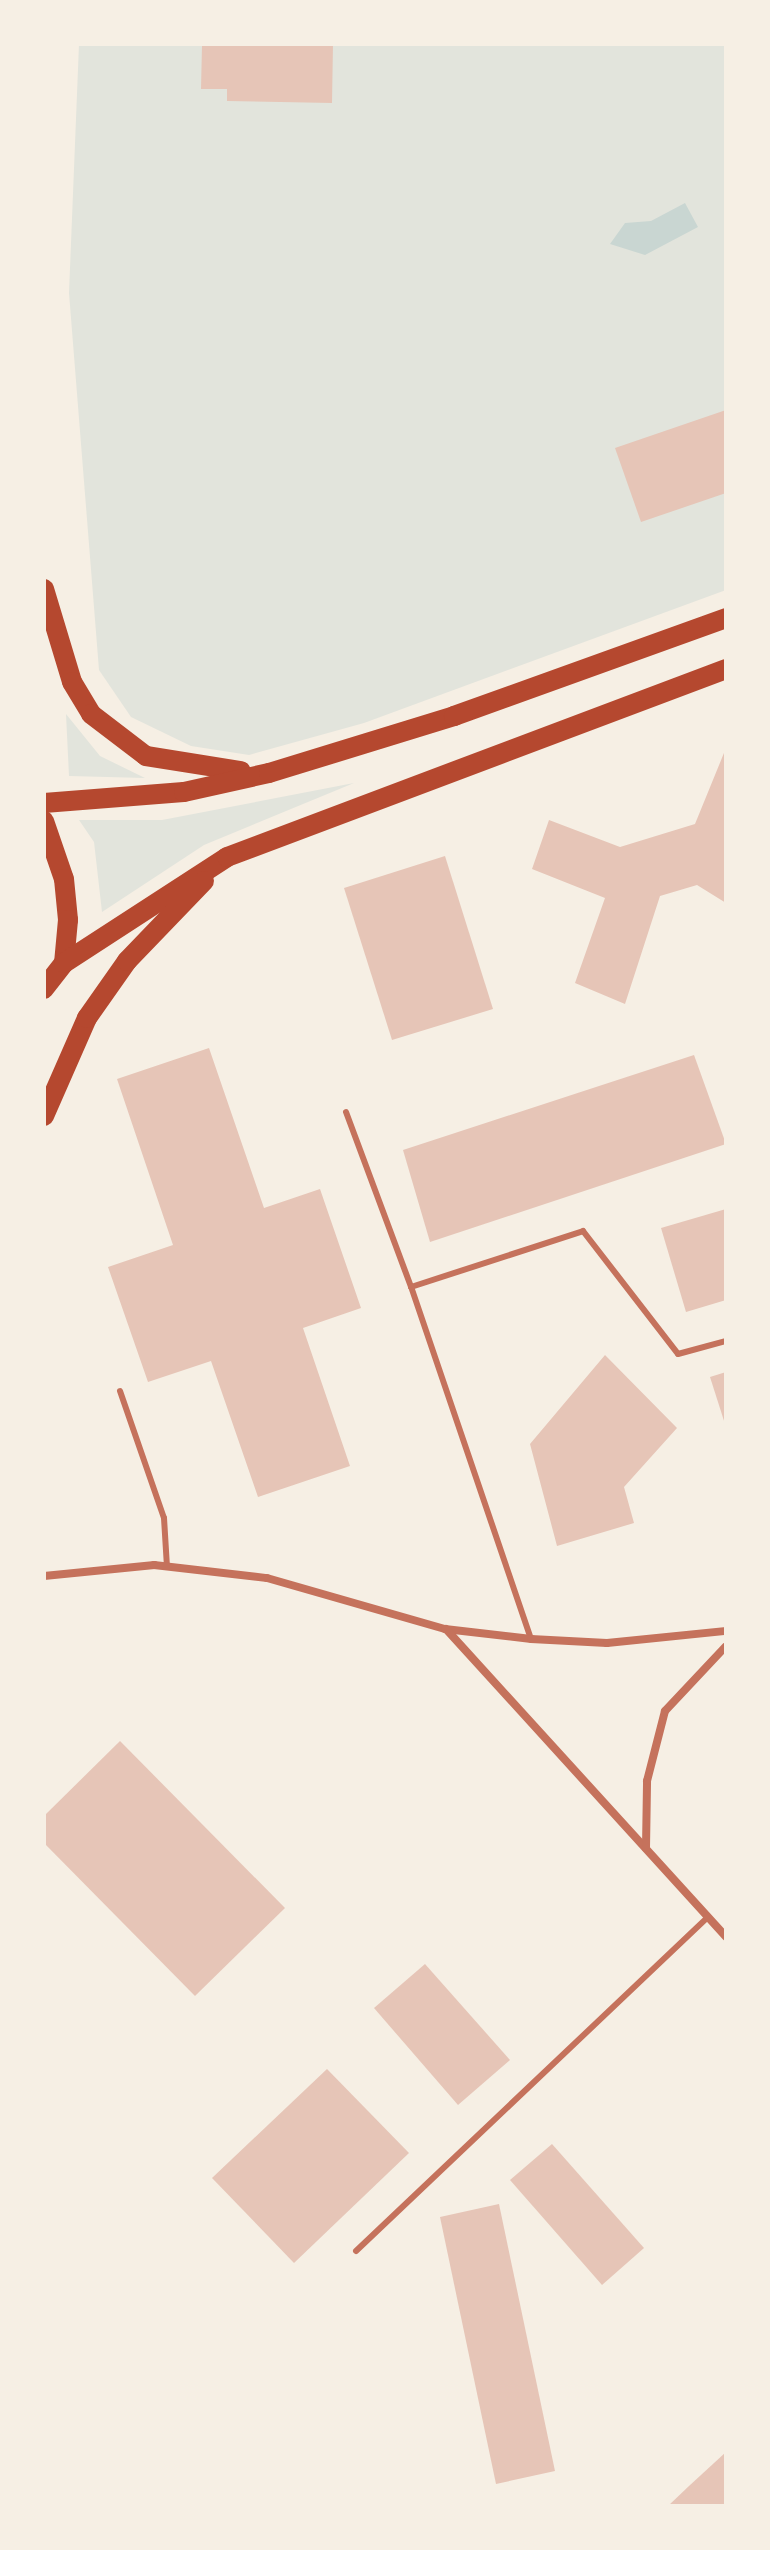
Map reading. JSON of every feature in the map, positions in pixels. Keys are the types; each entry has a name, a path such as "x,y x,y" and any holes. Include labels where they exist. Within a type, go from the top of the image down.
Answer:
{"main road":[{"path":"44,589 72,682 118,737 180,766 269,773"},
{"path":"44,803 184,792 269,773 454,716 726,618"},
{"path":"44,989 64,963 227,857 726,669"},
{"path":"44,821 64,879 64,963"},
{"path":"44,1116 87,1018 127,961 227,857"}],"street":[{"path":"44,1576 167,1567 267,1578 445,1629 531,1639 607,1643 726,1631"},
{"path":"445,1629 726,1937"},
{"path":"646,1848 647,1781 665,1711 726,1646"}],"lane":[{"path":"346,1112 411,1287 531,1639"},
{"path":"411,1287 583,1231 678,1354 726,1341"},
{"path":"120,1391 164,1518 167,1567"},
{"path":"356,2251 708,1917"}],"shaded area":[{"path":"79,44 726,44 726,590 364,723 249,755 191,746 131,717 99,670 69,293"},
{"path":"685,203 698,227 645,255 610,244 625,223 651,221"},
{"path":"66,714 100,756 145,778 69,776"},
{"path":"354,783 204,845 102,912 94,842 79,820 162,820"}],"building":[{"path":"333,44 332,103 227,101 227,89 201,89 202,45"},
{"path":"726,410 726,493 641,522 615,448"},
{"path":"726,748 726,903 697,885 660,896 625,1004 575,983 605,898 532,869 549,820 620,847 695,824"},
{"path":"445,856 493,1009 392,1040 344,888"},
{"path":"209,1048 264,1208 320,1189 361,1308 303,1328 350,1466 258,1497 211,1361 148,1382 108,1267 173,1245 117,1079"},
{"path":"694,1055 726,1144 430,1242 403,1150"},
{"path":"726,1209 726,1300 686,1312 661,1228"},
{"path":"605,1355 677,1428 624,1487 634,1523 557,1546 530,1444"},
{"path":"726,1372 726,1424 725,1424 710,1377"},
{"path":"120,1741 285,1908 195,1996 44,1843 44,1816"},
{"path":"425,1964 510,2060 458,2105 374,2008"},
{"path":"327,2069 409,2153 294,2263 212,2178"},
{"path":"552,2144 644,2248 602,2285 510,2180"},
{"path":"499,2204 555,2471 496,2484 440,2217"},
{"path":"726,2452 726,2506 668,2506 689,2486"}]}
